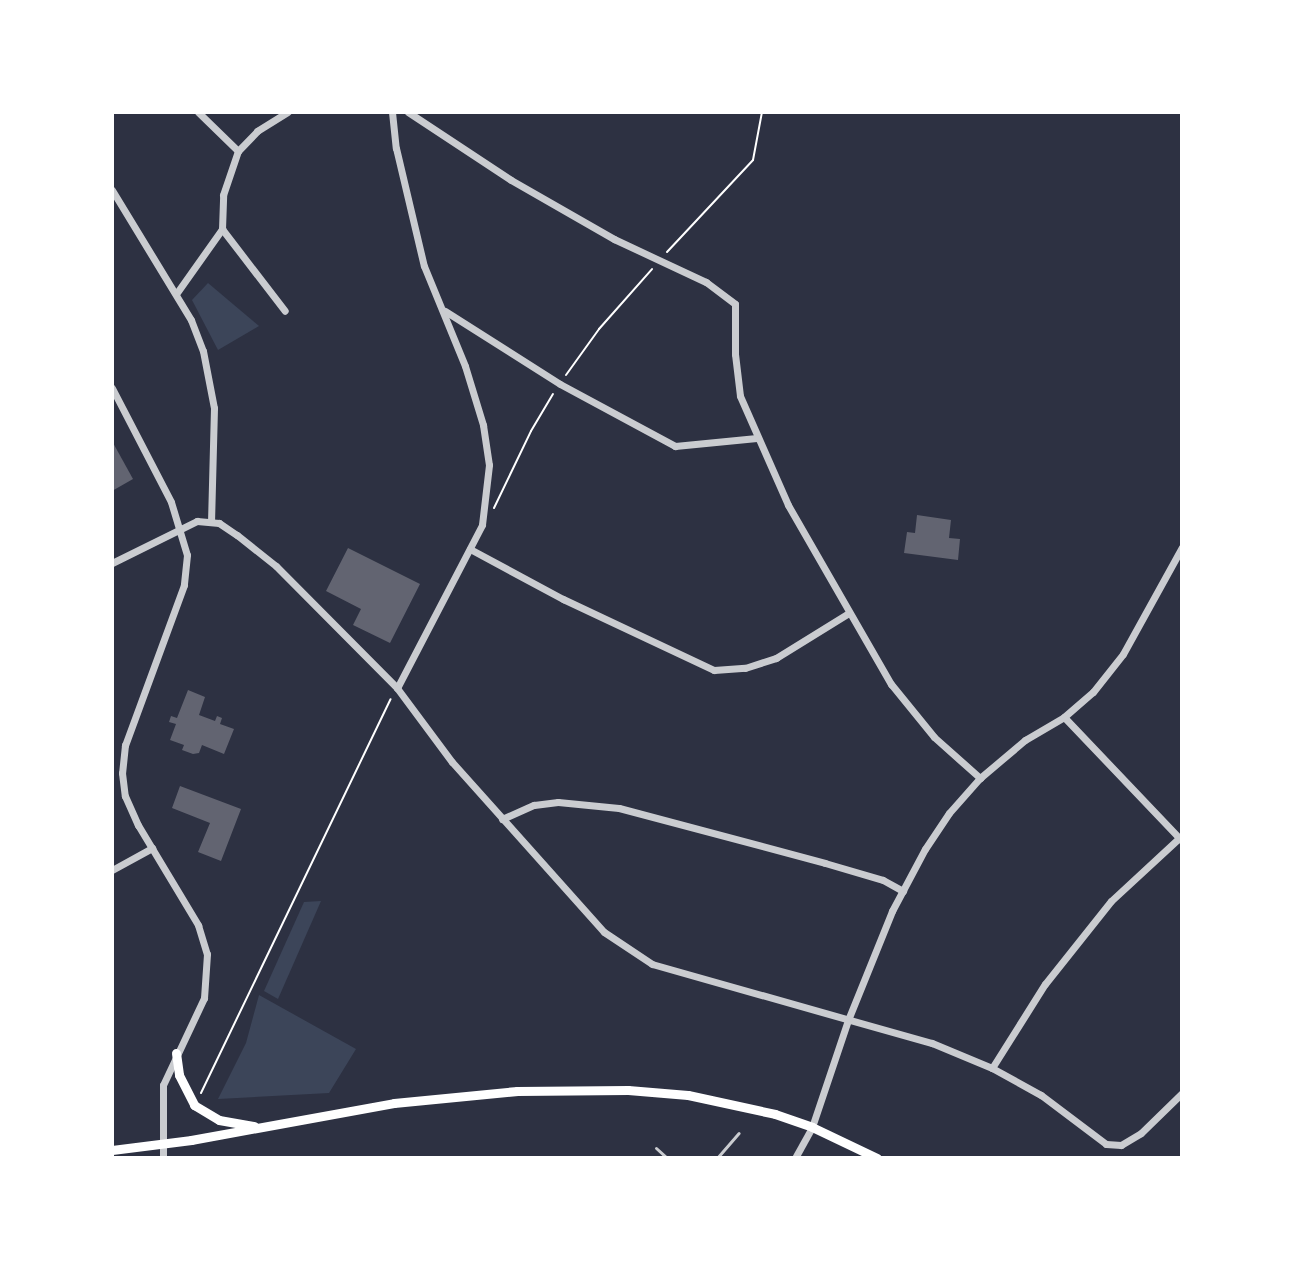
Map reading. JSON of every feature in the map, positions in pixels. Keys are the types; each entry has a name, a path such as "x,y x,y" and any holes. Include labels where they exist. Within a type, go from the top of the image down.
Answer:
{"main road":[{"path":"176,1053 179,1075 194,1105 219,1120 262,1127"},
{"path":"112,1150 164,1145 394,1103 517,1091 628,1090 688,1095 743,1106 812,1127 877,1158"}],"street":[{"path":"198,112 238,151"},
{"path":"176,294 222,229 223,195 238,151 257,131 288,112"},
{"path":"392,112 396,148 424,266 443,309 483,425 489,465 485,517 397,688"},
{"path":"408,112 511,180 659,261 706,282 735,304 735,354 740,396 788,505 891,684 934,737 980,778"},
{"path":"112,190 191,320 210,378 214,408 211,521"},
{"path":"222,229 285,311"},
{"path":"443,309 560,384 675,446 757,438"},
{"path":"112,388 182,529 187,555 184,585 125,745 122,773 125,796 198,925 207,954 208,983 204,998 163,1085 163,1158"},
{"path":"112,563 197,521 211,521 237,535 276,566 397,688 452,762 604,932 625,949 678,975 932,1043 992,1068 1061,1108 1106,1144 1121,1145 1141,1133 1182,1093"},
{"path":"795,1158 812,1127 848,1020 903,891 949,813 980,778 1025,740 1064,717 1093,692 1123,654 1182,547"},
{"path":"470,549 563,599 714,670 745,668 776,658 849,613"},
{"path":"992,1068 1045,984 1111,901 1181,839 1064,717"},
{"path":"502,819 534,805 558,802 619,808 854,872 903,891"},
{"path":"112,870 152,848"}],"lane":[{"path":"717,1158 739,1133"},
{"path":"656,1148 667,1158"}],"path":[{"path":"485,517 501,499 531,431 599,329 753,160 762,112"},
{"path":"200,1094 397,688"}],"shaded area":[{"path":"208,283 259,326 218,350 192,300"},
{"path":"321,901 278,999 264,991 304,902"},
{"path":"259,995 356,1049 329,1093 218,1099 246,1043"}],"building":[{"path":"112,441 133,479 112,491"},
{"path":"917,515 951,520 949,538 960,539 958,560 904,553 907,532 915,533"},
{"path":"348,548 420,584 390,643 353,625 361,609 326,591"},
{"path":"188,690 205,697 199,715 215,721 217,716 222,718 220,724 234,729 224,754 202,745 199,753 193,754 182,750 184,745 170,740 176,724 169,722 171,716 177,718"},
{"path":"180,786 241,809 221,861 198,852 210,823 172,808"}]}
